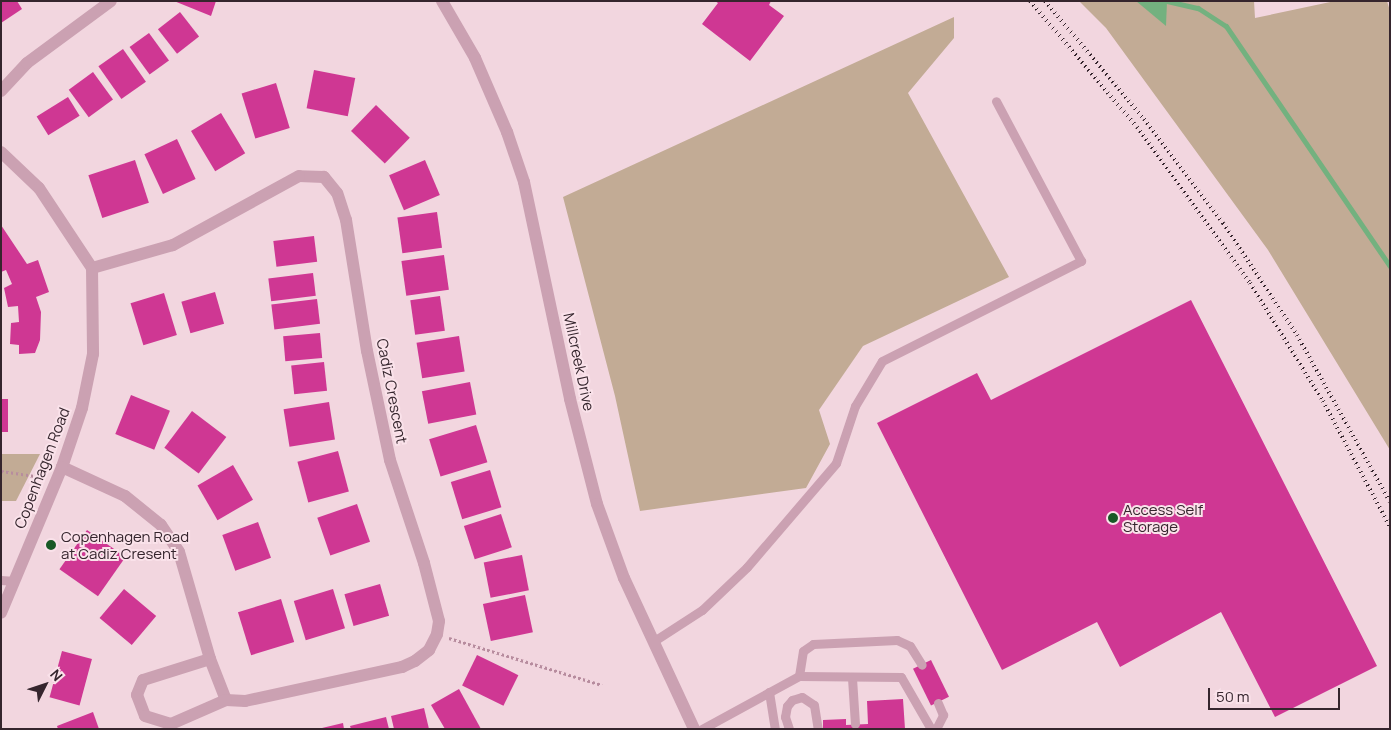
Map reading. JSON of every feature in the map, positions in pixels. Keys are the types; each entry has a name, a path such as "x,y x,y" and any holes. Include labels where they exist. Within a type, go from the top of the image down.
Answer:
{"street":[{"path":"1,91 27,63 111,1"},
{"name":"Millcreek Drive","path":"442,1 475,58 507,132 524,182 570,398 597,504 624,578 694,729"},
{"path":"1,152 39,188 92,268"},
{"name":"Cadiz Crescent","path":"92,268 173,245 299,176 324,177 337,193 346,220 367,351 390,460 424,563 439,621 437,634"},
{"name":"Copenhagen Road","path":"1,613 8,580 62,467 82,408 93,354 92,268"},
{"path":"62,467 126,496 161,525 179,552 210,659 226,700"},
{"path":"210,659 143,680 137,695 145,716 171,724 226,700 245,701 402,667 415,662 429,650 437,634"}],"lane":[{"path":"654,641 702,610 747,567 836,463 855,406 882,361 1081,260 996,101"},
{"path":"799,676 802,650 813,644 897,640 910,646 922,665"},
{"path":"702,729 799,676 901,677 931,729"},
{"path":"852,678 855,724"},
{"path":"769,692 775,729"},
{"path":"789,729 785,717 787,706 792,700 802,697 814,706 818,729"},
{"path":"936,729 943,715 938,703"}],"path":[{"path":"1,471 56,480"},
{"path":"437,634 602,685"}],"shaded area":[{"path":"1079,1 1254,1 1255,18 1335,1 1387,1 1390,11 1390,450 1268,250 1106,28"},
{"path":"1136,1 1167,1 1166,26"},
{"path":"954,17 954,38 908,93 1009,277 863,346 819,410 830,444 806,488 640,511 615,396 563,197"},
{"path":"1,454 40,454 16,501 1,501"}],"building":[{"path":"1,1 17,1 22,9 1,23"},
{"path":"174,1 216,1 211,16"},
{"path":"715,1 771,1 769,5 784,16 750,61 702,24 718,3"},
{"path":"180,12 199,36 177,54 158,29"},
{"path":"149,33 169,61 150,75 130,47"},
{"path":"123,49 146,82 121,99 98,66"},
{"path":"314,70 355,78 348,116 307,108"},
{"path":"93,72 113,100 89,117 69,90"},
{"path":"276,83 290,128 255,138 242,94"},
{"path":"68,97 80,116 48,135 37,117"},
{"path":"376,105 410,138 385,164 351,131"},
{"path":"221,113 245,153 215,171 191,131"},
{"path":"177,139 196,179 163,194 144,154"},
{"path":"135,160 149,203 102,218 88,175"},
{"path":"425,160 440,195 404,210 389,175"},
{"path":"437,212 442,248 402,253 397,218"},
{"path":"1,225 27,264 38,260 49,292 36,297 41,312 40,340 35,353 19,354 19,345 10,344 11,323 19,322 18,306 8,307 4,288 12,284 6,270 1,272"},
{"path":"314,236 317,262 276,267 273,241"},
{"path":"444,255 449,290 406,296 401,261"},
{"path":"313,273 316,296 271,301 268,278"},
{"path":"215,292 224,324 190,333 181,302"},
{"path":"164,293 177,335 143,345 131,303"},
{"path":"440,296 445,331 415,335 410,300"},
{"path":"317,299 320,324 274,329 271,305"},
{"name":"Access Self Storage","path":"1191,300 1377,666 1275,717 1221,612 1120,667 1097,622 1002,670 877,423 977,373 991,400"},
{"path":"320,333 322,358 285,361 283,336"},
{"path":"459,336 465,372 422,378 417,343"},
{"path":"324,362 327,391 294,394 291,365"},
{"path":"470,382 476,414 428,424 422,391"},
{"path":"131,395 170,411 154,450 115,434"},
{"path":"1,399 8,399 8,432 1,432"},
{"path":"329,402 335,440 290,447 284,409"},
{"path":"192,411 226,437 199,474 164,448"},
{"path":"476,425 487,462 441,477 429,439"},
{"path":"338,451 349,492 308,502 297,462"},
{"path":"233,465 253,500 217,520 197,485"},
{"path":"490,470 501,507 462,519 451,482"},
{"path":"357,504 370,542 330,555 317,518"},
{"path":"501,514 512,547 475,559 464,526"},
{"path":"258,522 271,558 235,571 222,535"},
{"path":"87,530 126,557 98,596 59,569"},
{"path":"522,555 529,590 491,598 484,562"},
{"path":"380,584 389,616 354,626 344,594"},
{"path":"124,589 156,616 132,645 100,618"},
{"path":"333,589 345,628 306,640 294,601"},
{"path":"525,595 533,632 491,641 483,604"},
{"path":"281,599 294,642 251,655 238,612"},
{"path":"62,651 92,659 80,705 50,697"},
{"path":"477,655 518,675 503,706 462,686"},
{"path":"931,660 949,697 931,706 913,669"},
{"path":"459,689 481,729 445,729 431,705"},
{"path":"903,699 905,729 823,729 823,720 846,719 846,725 868,724 867,701"},
{"path":"424,708 429,729 394,729 391,716"},
{"path":"93,712 99,729 58,729 57,726"},
{"path":"386,717 389,729 351,729 350,726"},
{"path":"343,723 344,729 322,729 322,728"}],"waterway":[{"path":"1167,1 1198,8 1226,26 1390,266"}],"railway":[{"path":"1030,1 1137,127 1250,283 1323,401 1390,527"},
{"path":"1045,1 1144,119 1223,223 1297,335 1390,502"}],"place":[{"name":"Access Self Storage","path":"1113,518"},
{"name":"Copenhagen Road at Cadiz Cresent","path":"51,545"}]}
